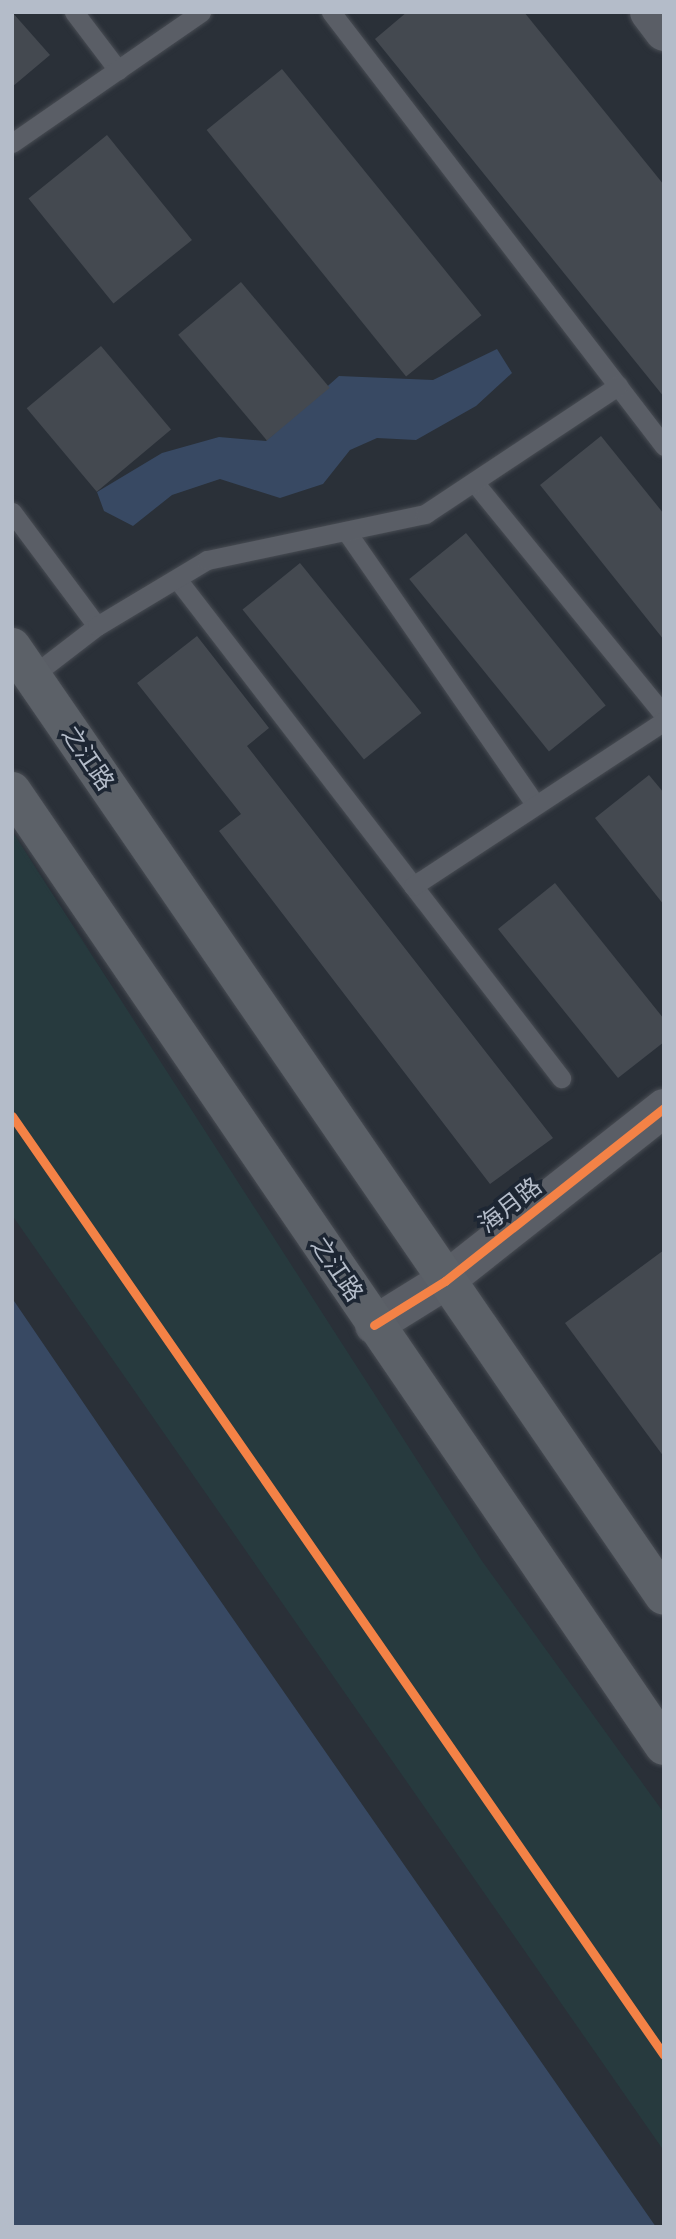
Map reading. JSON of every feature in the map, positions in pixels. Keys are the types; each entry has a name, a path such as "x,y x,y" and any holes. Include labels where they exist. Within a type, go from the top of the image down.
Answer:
{"main road":[{"name":"之江路","path":"22,662 664,1596"},
{"name":"之江路","path":"12,791 374,1325 664,1745"}],"street":[{"path":"649,12 664,32"},
{"name":"海月路","path":"374,1325 445,1281 664,1108"}],"lane":[{"path":"74,12 118,69"},
{"path":"12,143 201,12"},
{"path":"331,12 664,446"},
{"path":"22,662 97,626 207,560 425,514 618,386"},
{"path":"474,482 664,715"},
{"path":"12,512 97,626"},
{"path":"346,531 536,805"},
{"path":"177,579 561,1078"},
{"path":"413,886 664,721"}],"green space":[{"path":"12,831 482,1561 664,1813 664,2151 12,1215"}],"water":[{"path":"497,349 512,373 476,406 416,440 377,438 350,450 323,484 280,498 220,479 172,495 133,526 104,511 97,492 162,453 219,437 266,441 339,376 433,380"},
{"path":"12,1298 119,1455 656,2227 12,2227"}],"building":[{"path":"12,12 50,55 12,87"},
{"path":"407,12 524,12 664,185 664,397 375,39"},
{"path":"282,69 481,315 406,376 207,130"},
{"path":"107,135 192,240 113,303 29,199"},
{"path":"241,282 330,388 267,440 178,335"},
{"path":"101,346 171,429 97,492 27,408"},
{"path":"601,436 664,514 664,640 540,485"},
{"path":"466,533 606,706 549,751 409,579"},
{"path":"300,563 421,713 364,760 242,610"},
{"path":"197,636 269,728 247,746 553,1138 490,1184 219,831 241,814 137,683"},
{"path":"649,775 664,793 664,905 595,818"},
{"path":"555,883 664,1019 664,1042 618,1078 498,929"},
{"path":"664,1250 664,1457 565,1323"}],"cycle path":[{"path":"374,1325 445,1281 664,1108"},
{"path":"12,1116 664,2055"}]}
